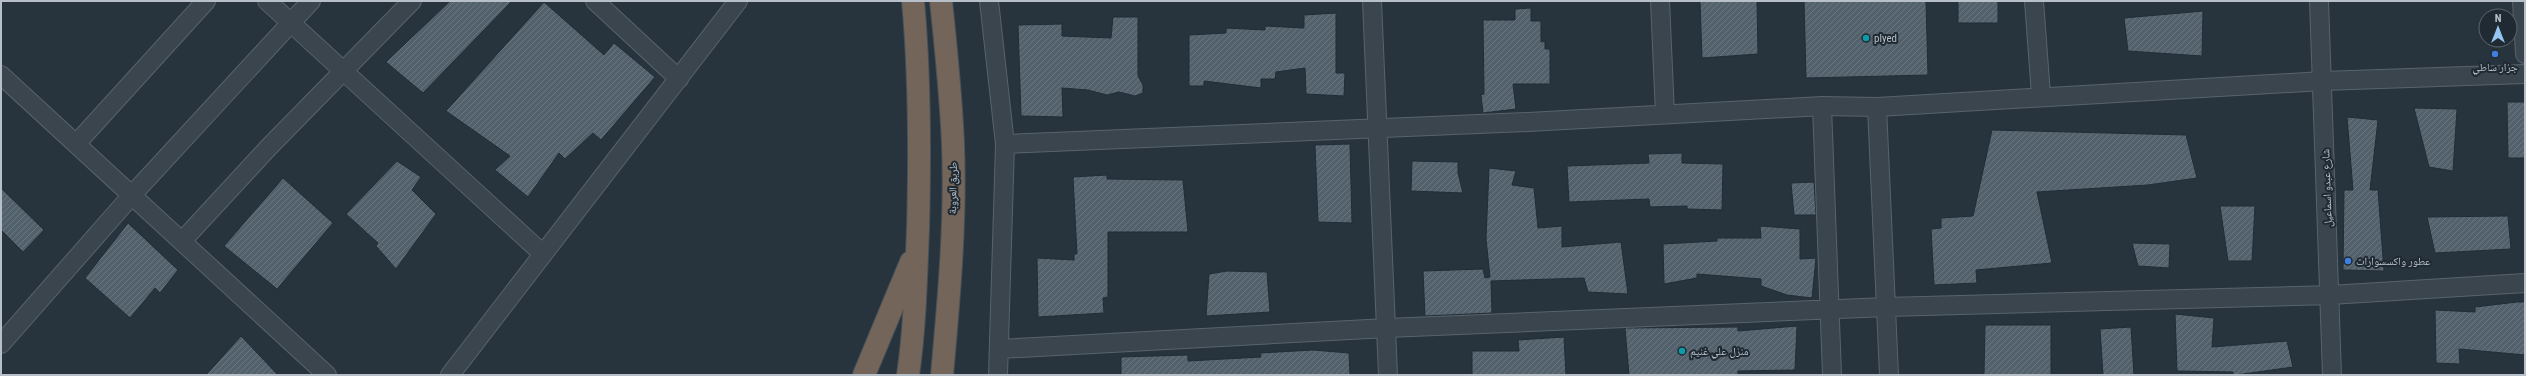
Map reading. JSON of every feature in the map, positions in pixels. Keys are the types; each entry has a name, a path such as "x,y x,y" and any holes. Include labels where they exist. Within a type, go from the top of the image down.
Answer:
{"highway":[{"path":"908,375 915,312 920,144 917,43 913,1"},
{"name":"طريق العروبة","path":"941,1 948,65 953,144 952,244 942,375"},
{"path":"864,375 894,307 918,246"}],"street":[{"path":"76,144 206,1"},
{"path":"267,1 290,24 343,70 543,254"},
{"path":"1,344 132,195 311,1"},
{"path":"183,240 343,70 412,1"},
{"path":"595,1 679,79"},
{"path":"450,375 738,1"},
{"path":"989,1 1005,144 1000,349 998,375"},
{"path":"1372,1 1379,127 1388,375"},
{"path":"1660,1 1665,114"},
{"path":"2034,1 2041,96"},
{"name":"شارع عبدو اسماعيل","path":"2319,1 2323,81 2332,375"},
{"path":"2522,1 2525,54"},
{"path":"1005,144 1822,106 1877,106 2323,81 2525,74"},
{"path":"1,75 183,240 327,375"},
{"path":"1822,106 1828,309 1832,375"},
{"path":"1877,106 1889,375"},
{"path":"1000,349 1387,328 1828,309 2330,295 2525,282"}],"building":[{"path":"450,1 512,1 423,93 386,62"},
{"path":"1700,1 1757,1 1758,54 1702,58"},
{"name":"plyed","path":"1804,1 1926,1 1928,75 1806,78"},
{"path":"1958,1 1998,1 1998,23 1958,23"},
{"path":"544,2 604,55 614,43 655,77 601,140 593,133 565,159 559,153 528,197 495,170 510,156 446,111"},
{"path":"1531,8 1531,21 1541,21 1541,42 1545,41 1545,49 1550,49 1550,84 1513,84 1516,109 1483,113 1481,95 1484,94 1483,20 1515,20 1515,9"},
{"path":"2203,11 2202,56 2128,51 2124,18"},
{"path":"1336,13 1336,73 1345,73 1344,96 1306,94 1305,68 1276,72 1275,79 1261,79 1261,88 1204,81 1204,86 1189,86 1189,35 1226,33 1226,28 1265,30 1265,26 1304,28 1304,15"},
{"path":"1113,17 1138,17 1138,76 1143,85 1143,93 1135,96 1119,92 1107,95 1088,90 1062,88 1063,117 1021,116 1018,25 1062,24 1062,36 1111,38"},
{"path":"2507,102 2525,102 2525,158 2508,158"},
{"path":"2414,108 2457,109 2453,171 2429,167"},
{"path":"2347,117 2378,120 2370,190 2378,190 2384,271 2343,270 2344,190 2353,190"},
{"path":"1992,130 2186,135 2197,178 2148,185 2037,192 2052,263 1976,270 1977,283 1934,285 1931,229 1941,228 1941,218 1973,216"},
{"path":"1350,144 1352,223 1318,222 1315,145"},
{"path":"1682,153 1682,163 1723,164 1722,210 1687,209 1687,206 1650,207 1649,199 1569,202 1567,166 1649,163 1648,154"},
{"path":"397,161 421,177 412,190 436,214 396,269 376,246 378,243 346,214"},
{"path":"1412,161 1458,162 1458,173 1463,193 1411,191"},
{"path":"1489,168 1516,171 1512,185 1534,188 1538,228 1562,226 1562,247 1621,242 1628,294 1588,292 1584,278 1491,281 1492,313 1425,316 1423,271 1483,269 1485,278 1490,277 1486,239"},
{"path":"1107,175 1107,179 1183,180 1188,232 1108,232 1108,297 1103,298 1104,313 1038,317 1037,258 1074,260 1074,254 1077,254 1073,177"},
{"path":"283,178 333,223 277,289 224,246"},
{"path":"1814,182 1816,215 1794,215 1791,183"},
{"path":"1,188 44,230 23,252 1,230"},
{"path":"2220,206 2255,206 2252,261 2228,261"},
{"path":"2508,216 2511,249 2435,253 2427,217"},
{"path":"128,223 178,270 160,293 155,288 130,318 85,278"},
{"path":"1760,226 1800,229 1800,259 1816,258 1812,298 1787,295 1761,286 1761,279 1697,274 1697,278 1664,284 1663,244 1717,241 1717,238 1761,238"},
{"path":"2132,243 2170,244 2169,268 2138,266"},
{"path":"1227,271 1267,272 1270,312 1206,316 1209,274"},
{"path":"2525,302 2525,355 2459,349 2460,364 2436,363 2435,310 2475,312 2475,307"},
{"path":"2175,314 2214,318 2212,347 2287,341 2293,367 2236,375 2233,375 2233,372 2177,371"},
{"path":"1985,325 2051,325 2051,375 1984,375"},
{"name":"منزل علي غنيم","path":"1797,326 1795,370 1738,371 1738,375 1629,375 1625,328 1738,327 1738,331"},
{"path":"2131,327 2134,375 2103,375 2100,329"},
{"path":"241,336 278,375 206,375"},
{"path":"1564,337 1566,375 1472,375 1472,351 1519,351 1518,340"},
{"path":"1313,350 1349,353 1350,375 1121,375 1121,357 1188,355 1188,361 1261,357 1260,353"}],"place":[{"name":"plyed","path":"1866,38"},
{"name":"جزار ساطي","path":"2495,54"},
{"name":"عطور واكسسوارات","path":"2348,261"},
{"name":"منزل علي غنيم","path":"1682,351"}]}
